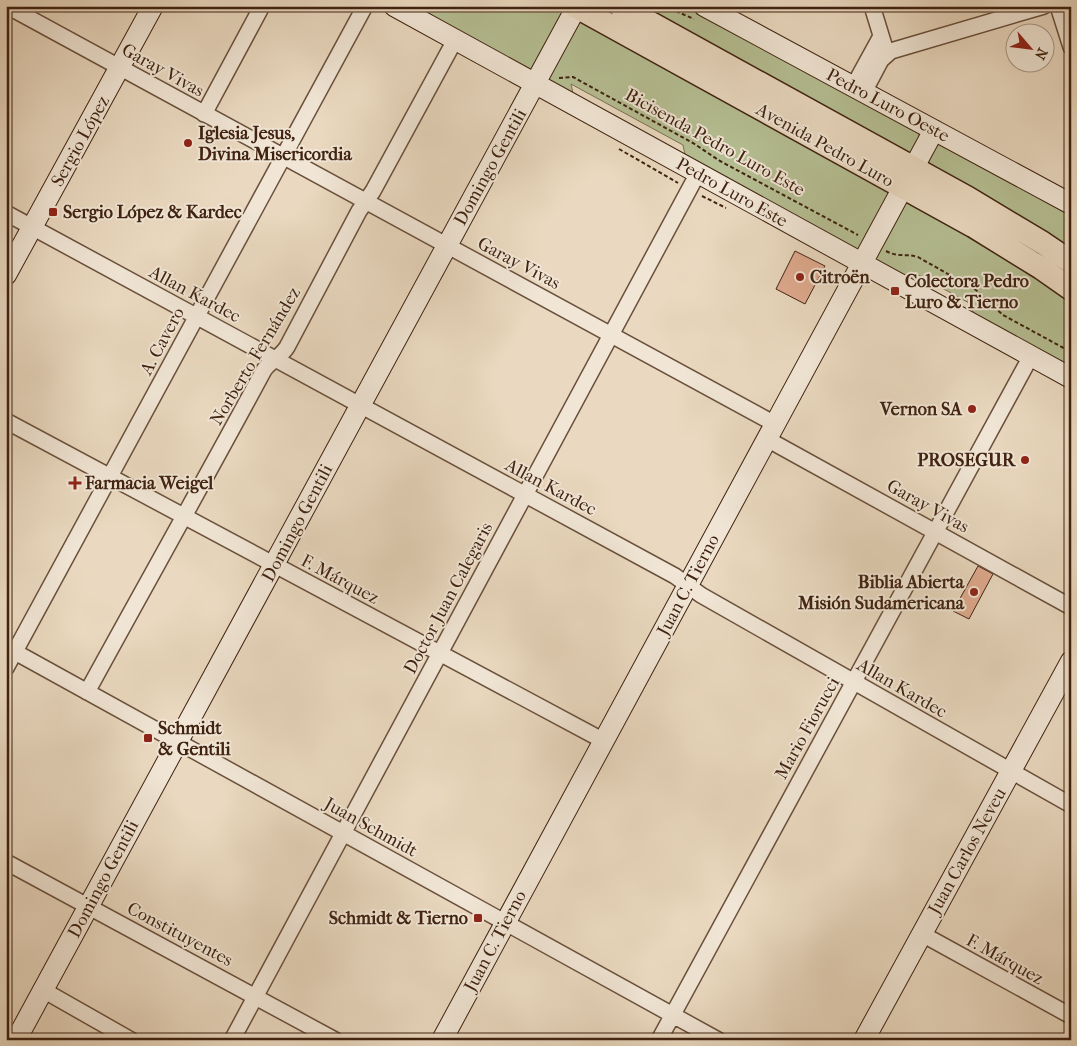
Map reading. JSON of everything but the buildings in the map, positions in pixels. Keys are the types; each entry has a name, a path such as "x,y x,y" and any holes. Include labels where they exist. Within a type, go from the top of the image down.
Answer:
{"main road":[{"name":"Avenida Pedro Luro","path":"620,6 914,168 1010,223 1071,262"},
{"name":"Avenida Pedro Luro","path":"576,7 972,226 1041,268 1071,289"}],"street":[{"name":"Garay Vivas","path":"7,6 26,11 120,68 612,335 936,532 1071,607"},
{"name":"Sergio López","path":"6,275 153,6"},
{"path":"204,114 262,6"},
{"name":"A. Cavero","path":"6,668 11,650 110,477 365,6"},
{"name":"Pedro Luro Este","path":"394,6 534,85 1071,378"},
{"name":"Pedro Luro Oeste","path":"704,6 1071,204"},
{"path":"872,6 886,54"},
{"path":"858,89 886,54 894,50 1044,6"},
{"path":"1058,6 1071,47"},
{"name":"Domingo Gentili","path":"16,1040 576,7"},
{"path":"858,89 881,36"},
{"name":"Norberto Fernández","path":"87,692 266,367 282,354 287,347 359,211 455,40"},
{"name":"Juan C. Tierno","path":"442,1040 934,130"},
{"name":"Doctor Juan Calegaris","path":"232,1040 698,173"},
{"name":"Allan Kardec","path":"6,213 675,576 701,595 1071,805"},
{"name":"Mario Fiorucci","path":"659,1040 1031,356"},
{"name":"F. Márquez","path":"6,421 604,741"},
{"name":"Juan Schmidt","path":"11,650 718,1040"},
{"name":"Juan Carlos Neveu","path":"864,1040 1071,661"},
{"name":"Constituyentes","path":"6,862 335,1040"},
{"name":"F. Márquez","path":"922,934 1071,1016"},
{"path":"43,990 131,1040"}],"path":[{"name":"Bicisenda Pedro Luro Este","path":"555,77 569,76 575,78 693,143 720,161 861,237"},
{"path":"884,250 897,256 916,256 976,290 1003,315 1071,352"}],"green space":[{"path":"406,6 561,6 563,13 532,72"},
{"path":"632,6 689,6 915,128 920,137 911,156"},
{"path":"579,21 892,189 860,249 856,250 686,159 683,145 571,84 574,98 550,82 549,77"},
{"path":"938,142 1071,213 1071,255 929,166 929,161"},
{"path":"912,201 1071,297 1071,369 974,315 971,304 913,272 915,283 874,260 905,203"}],"place":[{"name":"Iglesia Jesus, Divina Misericordia","path":"188,143"},
{"name":"Sergio López & Kardec","path":"53,212"},
{"name":"Citroën","path":"800,277"},
{"name":"Colectora Pedro Luro & Tierno","path":"895,291"},
{"name":"Vernon SA","path":"972,409"},
{"name":"PROSEGUR","path":"1025,460"},
{"name":"Farmacia Weigel","path":"75,483"},
{"name":"Biblia Abierta Misión Sudamericana","path":"974,592"},
{"name":"Schmidt & Gentili","path":"148,738"},
{"name":"Schmidt & Tierno","path":"478,918"}]}
